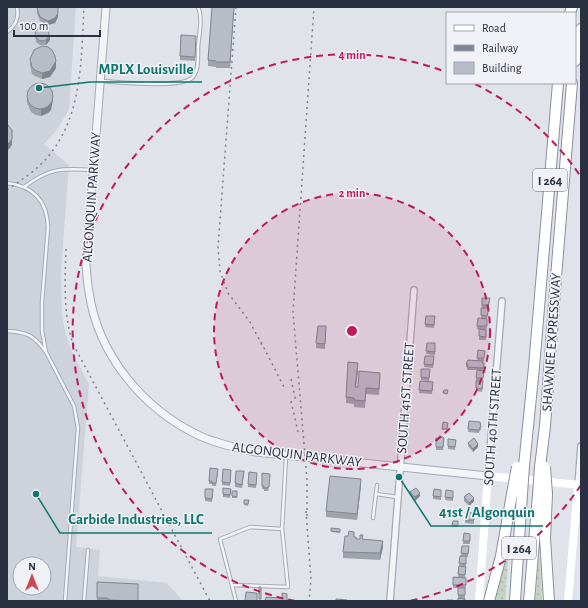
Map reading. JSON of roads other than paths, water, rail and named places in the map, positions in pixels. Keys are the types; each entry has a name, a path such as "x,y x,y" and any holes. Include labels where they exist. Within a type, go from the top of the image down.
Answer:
{"highway":[{"path":"576,56 581,29"},
{"name":"SHAWNEE EXPRESSWAY","path":"517,494 527,425 538,319 558,84"},
{"name":"SHAWNEE EXPRESSWAY","path":"529,601 542,495 542,467 572,84"},
{"path":"489,601 517,494"},
{"name":"I 264","path":"515,601 517,494"},
{"path":"542,495 549,601"}],"main road":[{"name":"ALGONQUIN PARKWAY","path":"488,476 579,485"},
{"name":"SOUTH 40TH STREET","path":"479,601 488,476"},
{"path":"568,601 579,485"}],"street":[{"name":"ALGONQUIN PARKWAY","path":"106,7 86,254 89,292 98,325 105,344 126,378 154,406 184,428 202,437 236,448 256,452 488,476"},
{"name":"SOUTH 41ST STREET","path":"390,601 414,290"},
{"name":"SOUTH 40TH STREET","path":"488,476 502,301"},
{"path":"579,485 581,446"}],"lane":[{"path":"7,32 15,26 18,14 17,7"},
{"path":"100,81 173,84 186,82 193,78 196,71 199,36 200,11 198,7"},
{"path":"24,187 37,177 55,170 69,168 92,170"},
{"path":"7,183 24,187 41,200 45,207 47,216 42,323 46,352"},
{"path":"7,332 23,333 38,341 46,352 74,406 78,428 66,601"},
{"path":"232,585 288,587 282,529 286,455"},
{"path":"373,518 377,485"},
{"path":"376,494 398,497"},
{"path":"236,601 220,539 250,527 282,529"},
{"path":"84,601 88,550"}],"railway":[{"path":"7,190 39,166 53,150 64,132 72,112 77,92 82,49 84,7"},
{"path":"236,7 218,247 220,271 228,293 250,322 263,347"},
{"path":"307,516 307,480 293,312 314,7"},
{"path":"66,249 66,309 73,344 210,601"},
{"path":"261,342 284,387"},
{"path":"291,379 296,402"},
{"path":"291,401 298,432"},
{"path":"306,511 311,579 309,601"}],"place":[{"name":"MPLX Louisville","path":"39,88"},
{"name":"41st / Algonquin","path":"399,477"},
{"name":"Carbide Industries, LLC","path":"36,494"}]}
